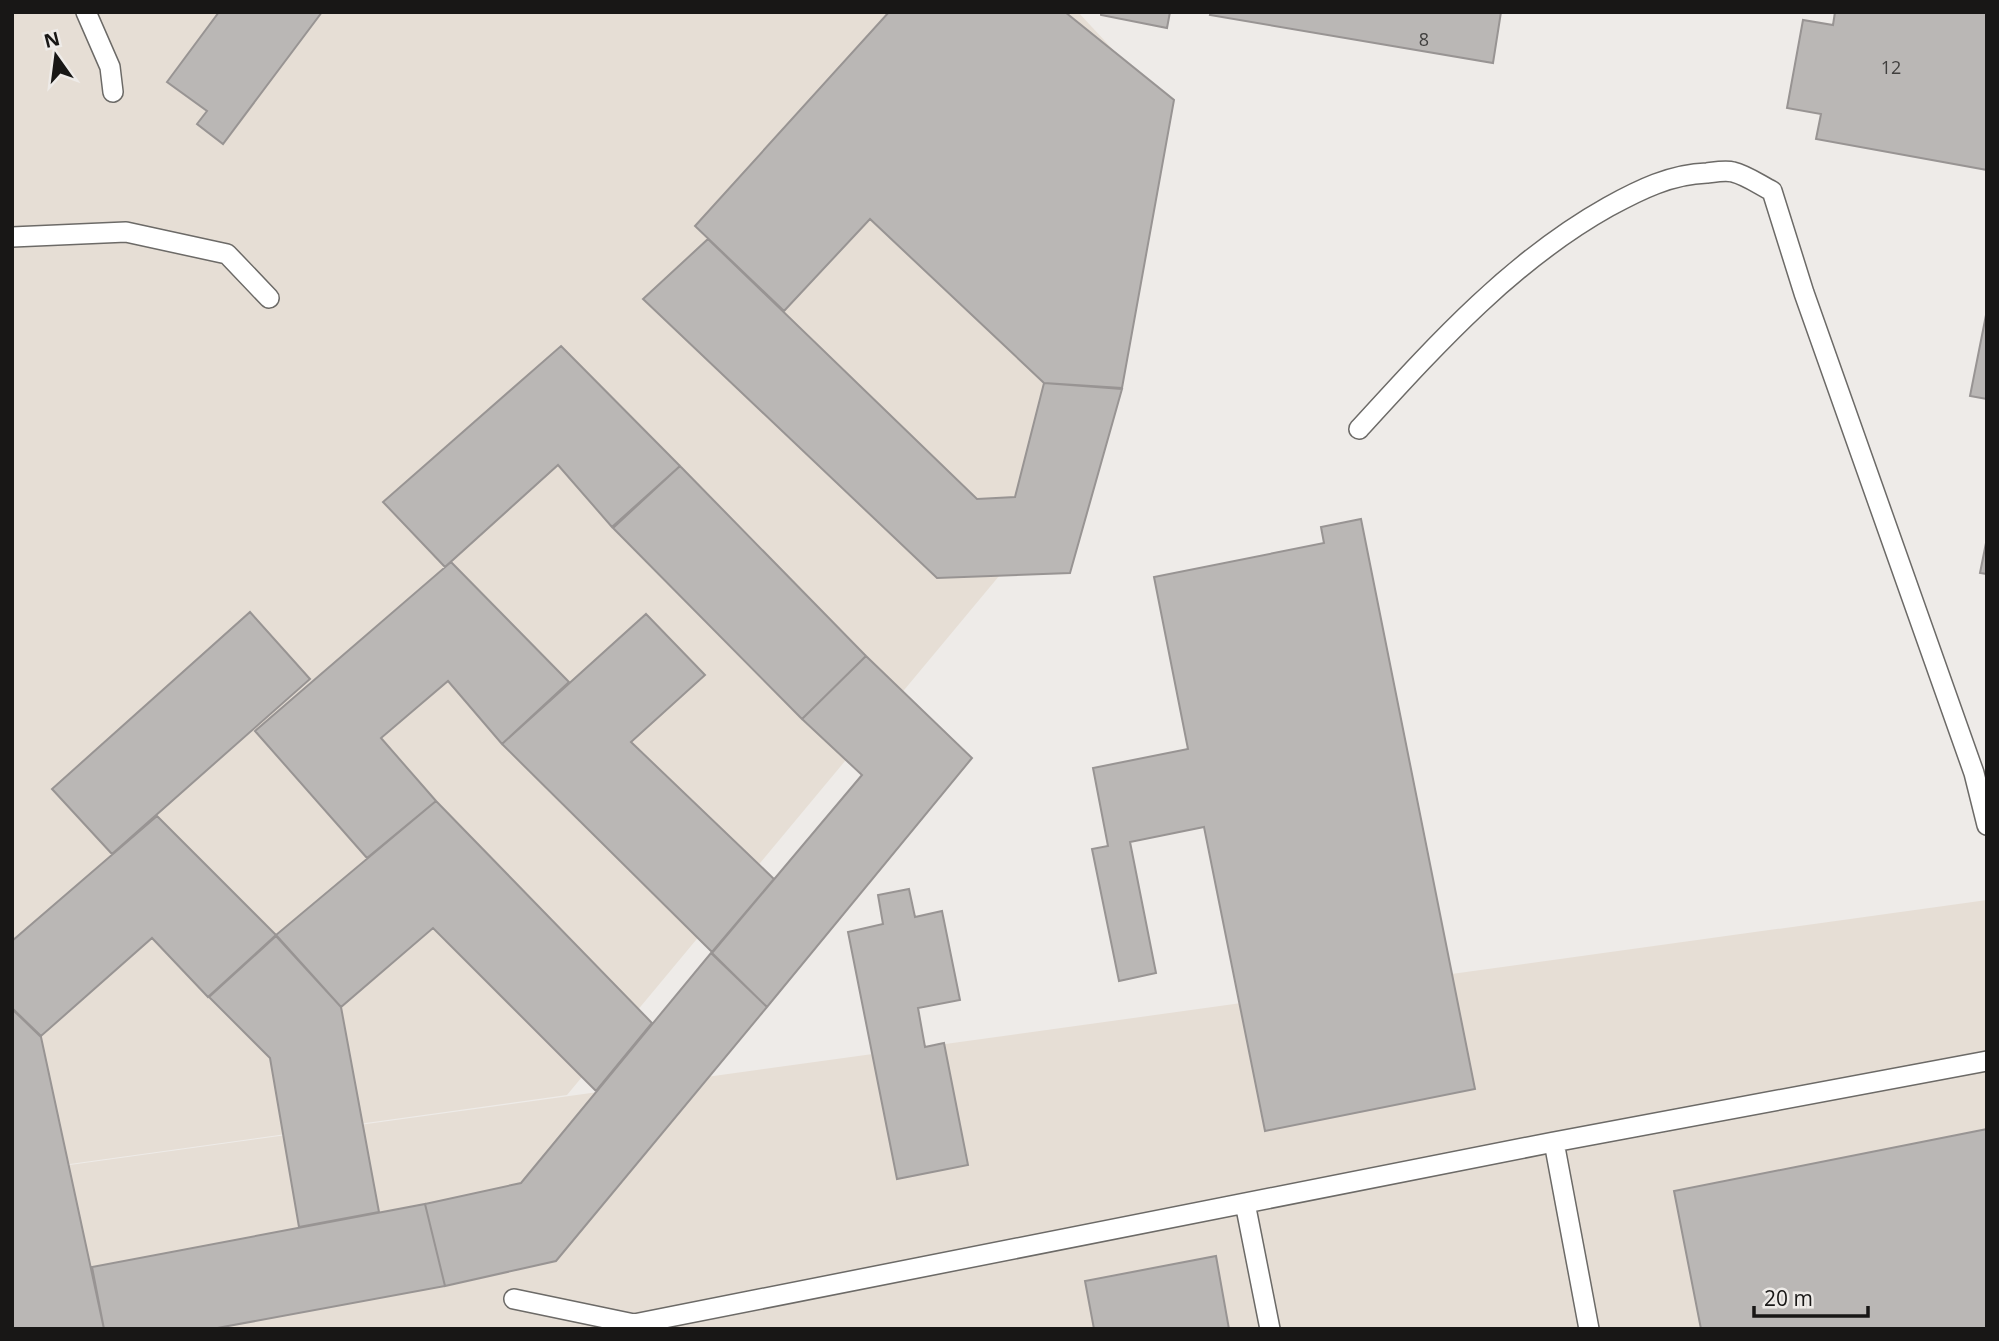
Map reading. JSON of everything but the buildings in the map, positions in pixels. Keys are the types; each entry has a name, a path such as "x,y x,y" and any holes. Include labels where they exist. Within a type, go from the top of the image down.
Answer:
{"lane":[{"path":"86,12 110,67 113,92"},
{"path":"1359,429 1430,351 1477,305 1529,261 1583,222 1637,191 1687,173 1733,172 1772,191 1804,293 1974,773 1987,825"},
{"path":"12,237 126,232 227,254 270,298"},
{"path":"514,1299 634,1326 1554,1142 1987,1061"},
{"path":"1554,1142 1589,1329"},
{"path":"1245,1203 1270,1329"}],"shaded area":[{"path":"12,12 1078,12 1117,54 1019,552 567,1095 12,1172"},
{"path":"1987,900 1987,1329 12,1329 12,1173"}]}
